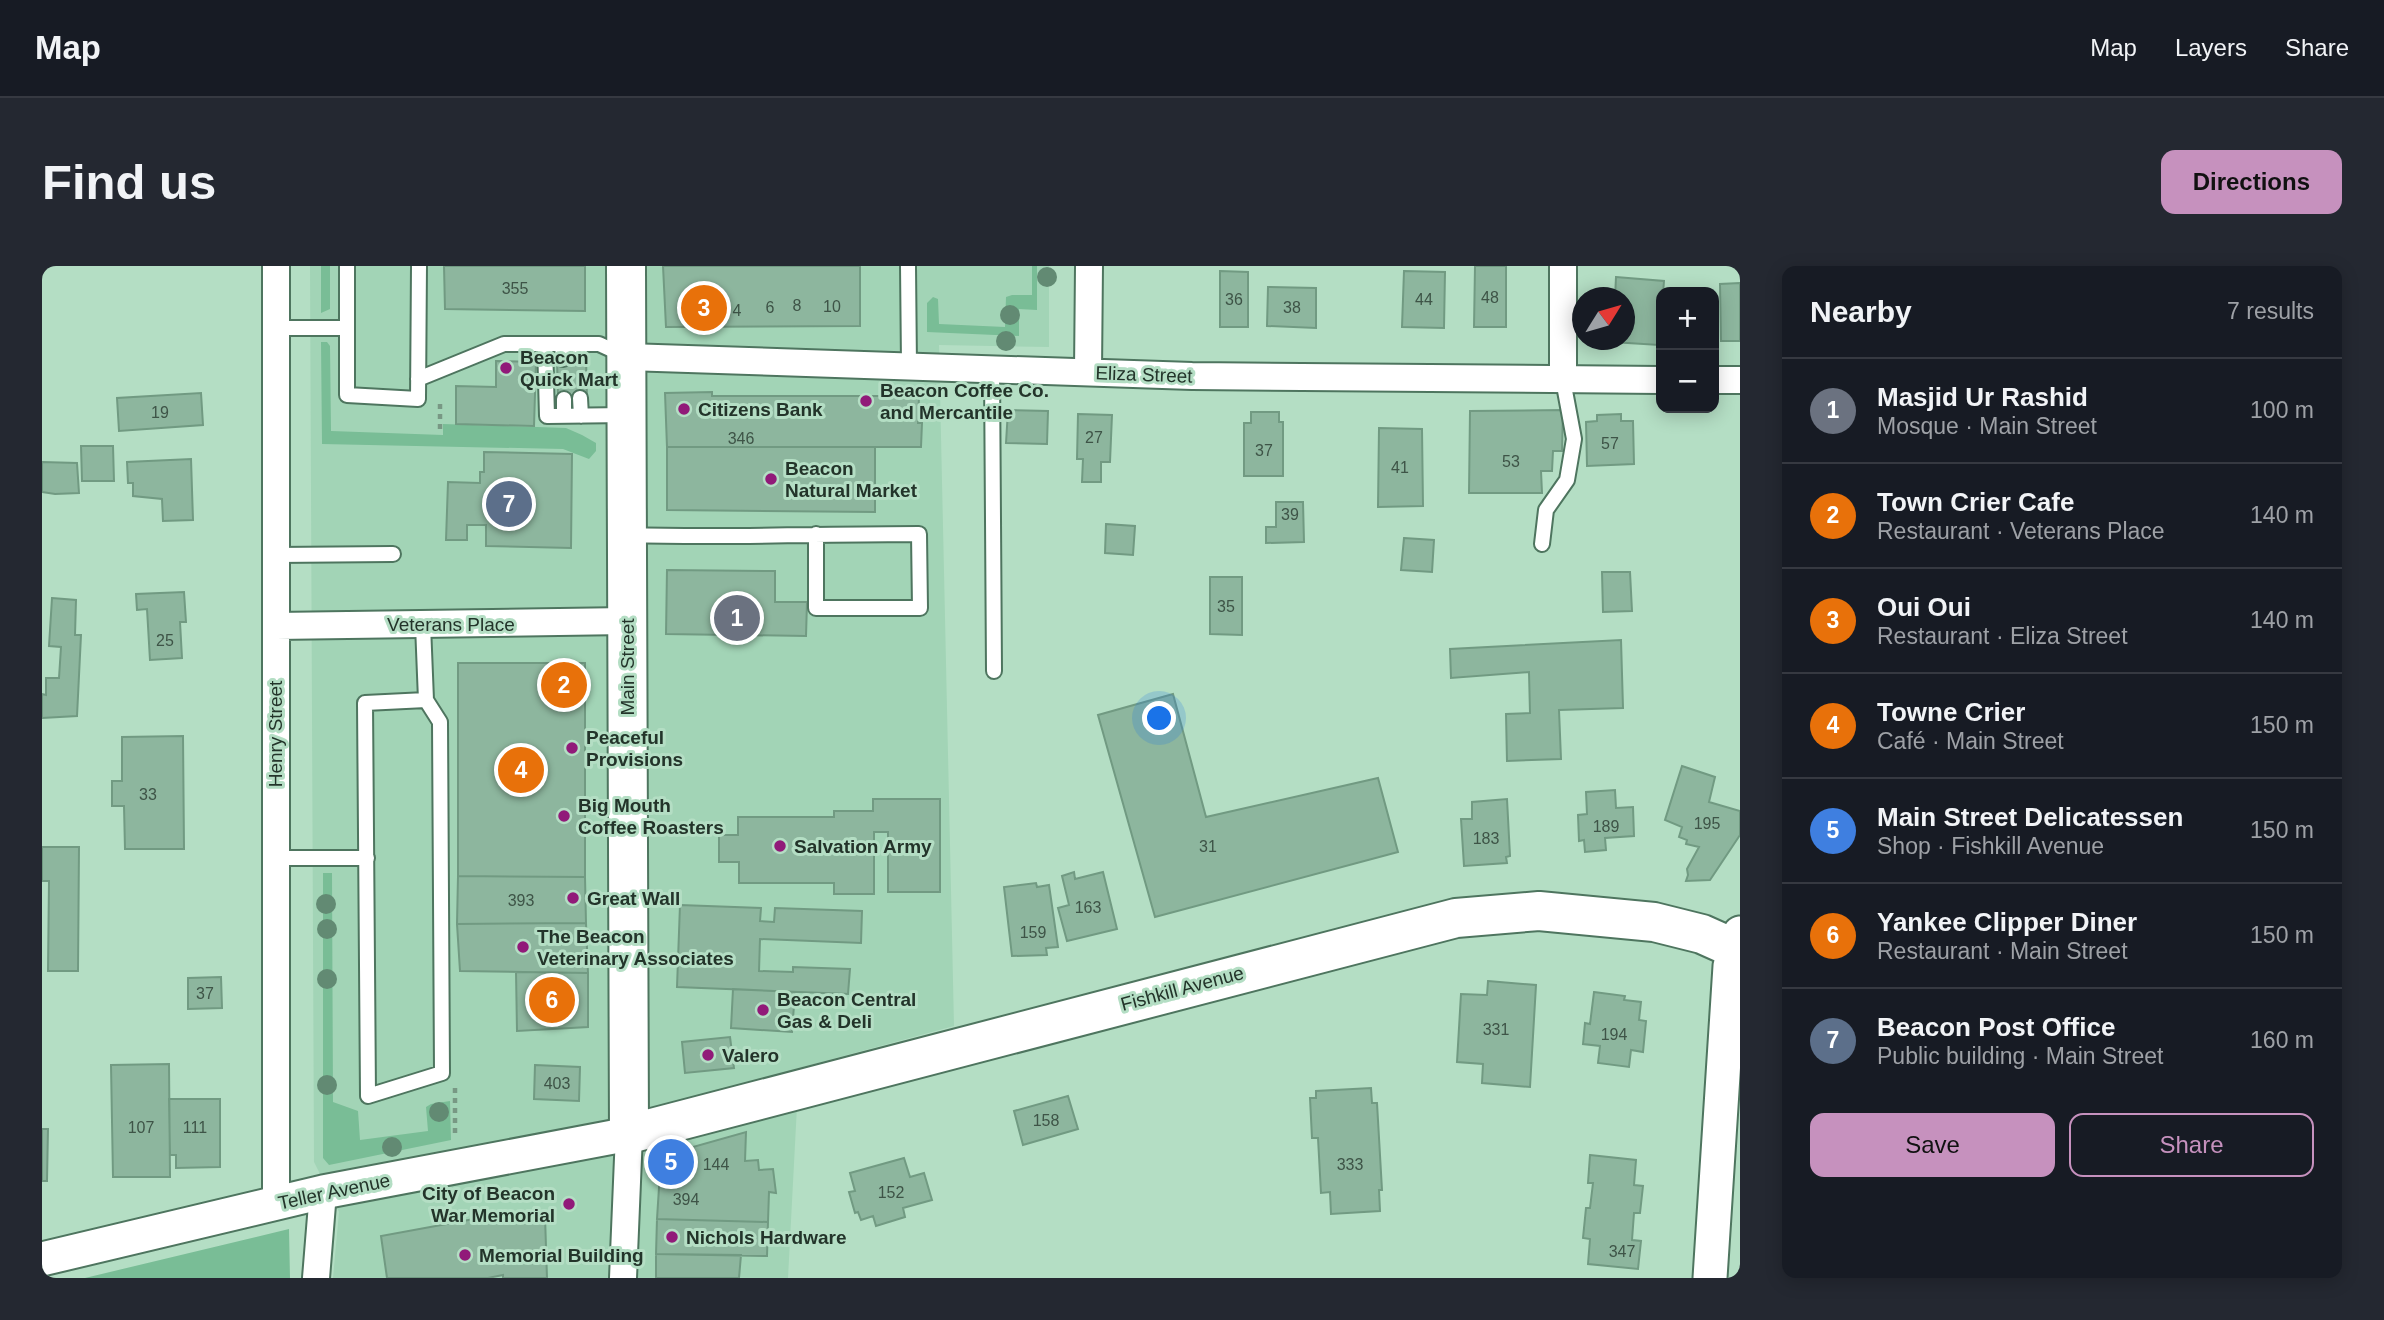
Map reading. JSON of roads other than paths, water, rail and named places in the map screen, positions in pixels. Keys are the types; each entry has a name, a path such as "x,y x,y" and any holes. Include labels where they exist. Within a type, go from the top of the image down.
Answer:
{"main road":[{"name":"Main Street","path":"626,266 629,1134"},
{"name":"Fishkill Avenue","path":"629,1134 1456,918 1539,911 1654,922 1738,944"}],"street":[{"name":"Henry Street","path":"276,266 276,1202"},
{"path":"1088,371 1089,266"},
{"path":"1563,266 1563,380"},
{"name":"Eliza Street","path":"627,357 1192,376 1656,380"},
{"path":"1719,380 1740,380"},
{"name":"Veterans Place","path":"276,626 627,621"},
{"path":"1710,1278 1730,966 1738,944"},
{"name":"Teller Avenue","path":"42,1259 276,1202 629,1134"},
{"name":"Main Street","path":"623,1278 629,1134"},
{"path":"316,1278 323,1192"}],"lane":[{"path":"347,266 347,395 418,398 419,266"},
{"path":"908,266 909,365"},
{"path":"276,328 347,328"},
{"path":"418,379 504,344 545,344 563,352 580,351 598,344 627,357"},
{"path":"545,344 547,416 628,415"},
{"path":"992,369 994,671"},
{"path":"1542,544 1546,510 1567,480 1574,439 1563,380"},
{"path":"580,398 581,416"},
{"path":"564,399 564,416"},
{"path":"628,535 816,534 919,534 920,608 816,608 816,534"},
{"path":"276,555 393,554"},
{"path":"424,625 426,701 440,722 442,1073 368,1096 365,703 426,701"},
{"path":"274,858 367,858"}],"place":[{"name":"Oui Oui","path":"704,308"},
{"name":"Beacon Quick Mart","path":"506,368"},
{"name":"Beacon Coffee Co. and Mercantile","path":"866,401"},
{"name":"Citizens Bank","path":"684,409"},
{"name":"Beacon Natural Market","path":"771,479"},
{"name":"Beacon Post Office","path":"509,504"},
{"name":"Masjid Ur Rashid","path":"737,618"},
{"name":"Town Crier Cafe","path":"564,685"},
{"name":"Peaceful Provisions","path":"572,748"},
{"name":"Towne Crier","path":"521,770"},
{"name":"Big Mouth Coffee Roasters","path":"564,816"},
{"name":"Salvation Army","path":"780,846"},
{"name":"Great Wall","path":"573,898"},
{"name":"The Beacon Veterinary Associates","path":"523,947"},
{"name":"Yankee Clipper Diner","path":"552,1000"},
{"name":"Beacon Central Gas & Deli","path":"763,1010"},
{"name":"Valero","path":"708,1055"},
{"name":"Main Street Delicatessen","path":"671,1162"},
{"name":"City of Beacon War Memorial","path":"569,1204"},
{"name":"Nichols Hardware","path":"672,1237"},
{"name":"Memorial Building","path":"465,1255"}]}
